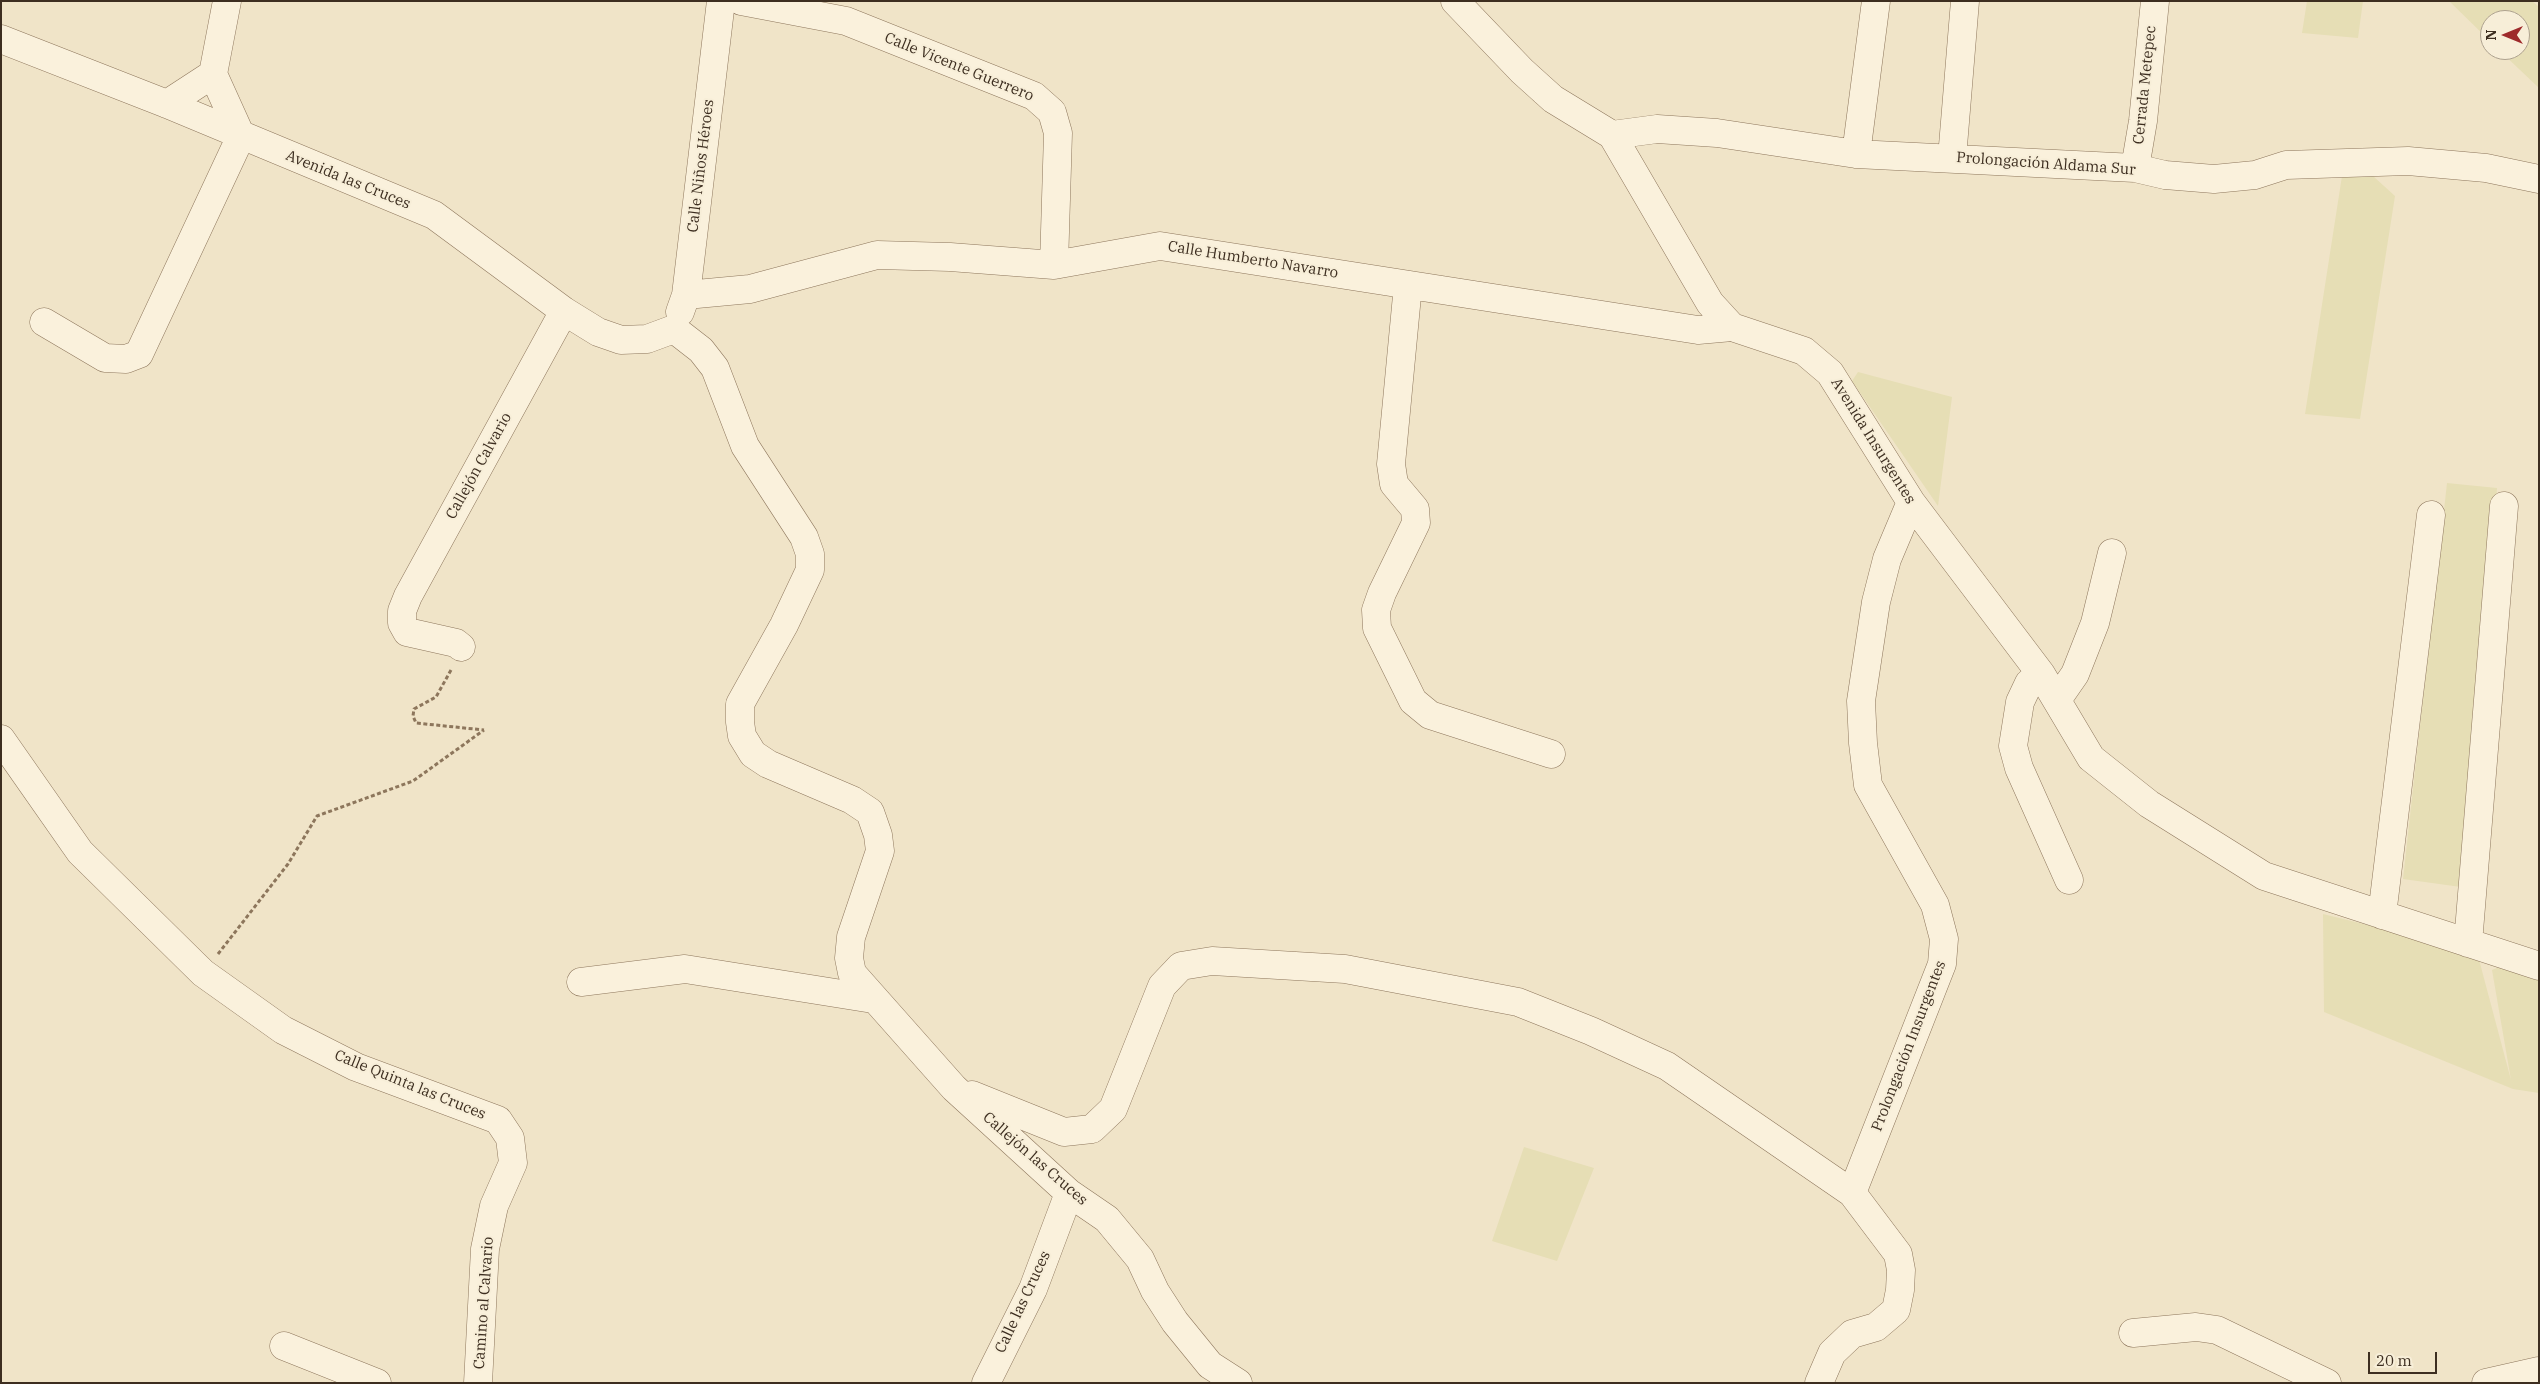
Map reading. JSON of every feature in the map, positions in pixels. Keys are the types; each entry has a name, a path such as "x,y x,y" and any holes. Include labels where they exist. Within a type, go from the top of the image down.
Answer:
{"street":[{"path":"44,322 105,358 126,359 139,354 241,136 213,74 227,1"},
{"name":"Calle Niños Héroes","path":"674,329 686,295 721,1"},
{"name":"Calle Vicente Guerrero","path":"741,1 846,21 1034,96 1040,101 1052,112 1058,133 1054,265"},
{"name":"Avenida Insurgentes","path":"1455,1 1522,71 1553,98 1612,135 1710,303 1732,327 1804,351 1830,373 1911,502 2041,674 2091,758 2149,804 2264,876 2382,915"},
{"path":"1856,154 1876,1"},
{"path":"1952,158 1966,1"},
{"name":"Cerrada Metepec","path":"2134,168 2143,120 2154,1"},
{"name":"Avenida las Cruces","path":"1,39 167,104 434,215 564,311 598,332 621,340 647,339 674,329"},
{"path":"167,104 213,74"},
{"name":"Prolongación Aldama Sur","path":"1612,135 1657,129 1717,133 1856,154 2134,168 2165,176 2214,179 2255,176 2286,165 2408,161 2486,168 2539,179"},
{"name":"Calle Humberto Navarro","path":"686,295 750,288 876,255 950,257 1054,265 1160,246 1698,330 1732,327"},
{"path":"1408,284 1390,464 1394,484 1415,509 1416,523 1382,593 1376,610 1377,628 1413,701 1430,715 1551,754"},
{"name":"Callejón Calvario","path":"461,647 456,643 407,632 402,623 402,612 408,596 564,311"},
{"name":"Callejón las Cruces","path":"674,329 700,350 715,368 745,446 804,537 810,554 810,570 784,625 740,704 740,722 742,736 753,754 760,759 800,779 852,800 870,812 878,835 880,851 851,937 849,958 852,973 873,999 954,1088 1069,1193 1107,1220 1140,1259 1155,1291 1181,1330 1210,1365 1238,1383"},
{"name":"Prolongación Insurgentes","path":"1852,1193 1942,964 1944,939 1935,905 1868,784 1863,743 1861,701 1876,602 1887,559 1911,502"},
{"path":"2468,943 2504,506"},
{"path":"2431,515 2382,915 2539,966"},
{"path":"2057,700 2075,674 2095,623 2112,553"},
{"path":"2041,674 2029,683 2020,702 2012,746 2019,768 2069,880"},
{"name":"Calle Quinta las Cruces","path":"1,739 80,852 203,973 283,1030 356,1067 498,1120 510,1138"},
{"path":"954,1088 1064,1132 1092,1129 1113,1109 1162,986 1181,966 1212,961 1345,969 1518,1002 1590,1030 1667,1066 1852,1193 1898,1254 1901,1270 1900,1290 1896,1310 1876,1327 1852,1334 1832,1353 1819,1383"},
{"path":"581,982 685,969 873,999"},
{"name":"Camino al Calvario","path":"478,1383 485,1249 494,1206 513,1163 510,1138"},
{"name":"Calle las Cruces","path":"986,1383 1033,1289 1069,1193"},
{"path":"2133,1332 2196,1328 2217,1330 2327,1383"},
{"path":"284,1346 378,1383"},
{"path":"2486,1383 2539,1371"}],"path":[{"path":"203,973 288,864 317,816 413,781 484,730 416,723 413,716 414,709 436,697 461,654 461,647"}],"shaded area":[{"path":"2307,1 2363,1 2358,38 2302,33"},
{"path":"2449,1 2532,1 2539,7 2539,88 2510,60 2530,60 2530,10 2480,10 2480,31"},
{"path":"2342,176 2373,176 2395,196 2360,419 2305,414"},
{"path":"1858,372 1952,397 1938,506 1852,381"},
{"path":"2447,483 2497,488 2468,888 2403,879"},
{"path":"2323,914 2477,952 2511,1080 2492,970 2508,963 2539,975 2539,1093 2513,1089 2324,1012"},
{"path":"1524,1147 1594,1168 1557,1261 1492,1241"}]}
